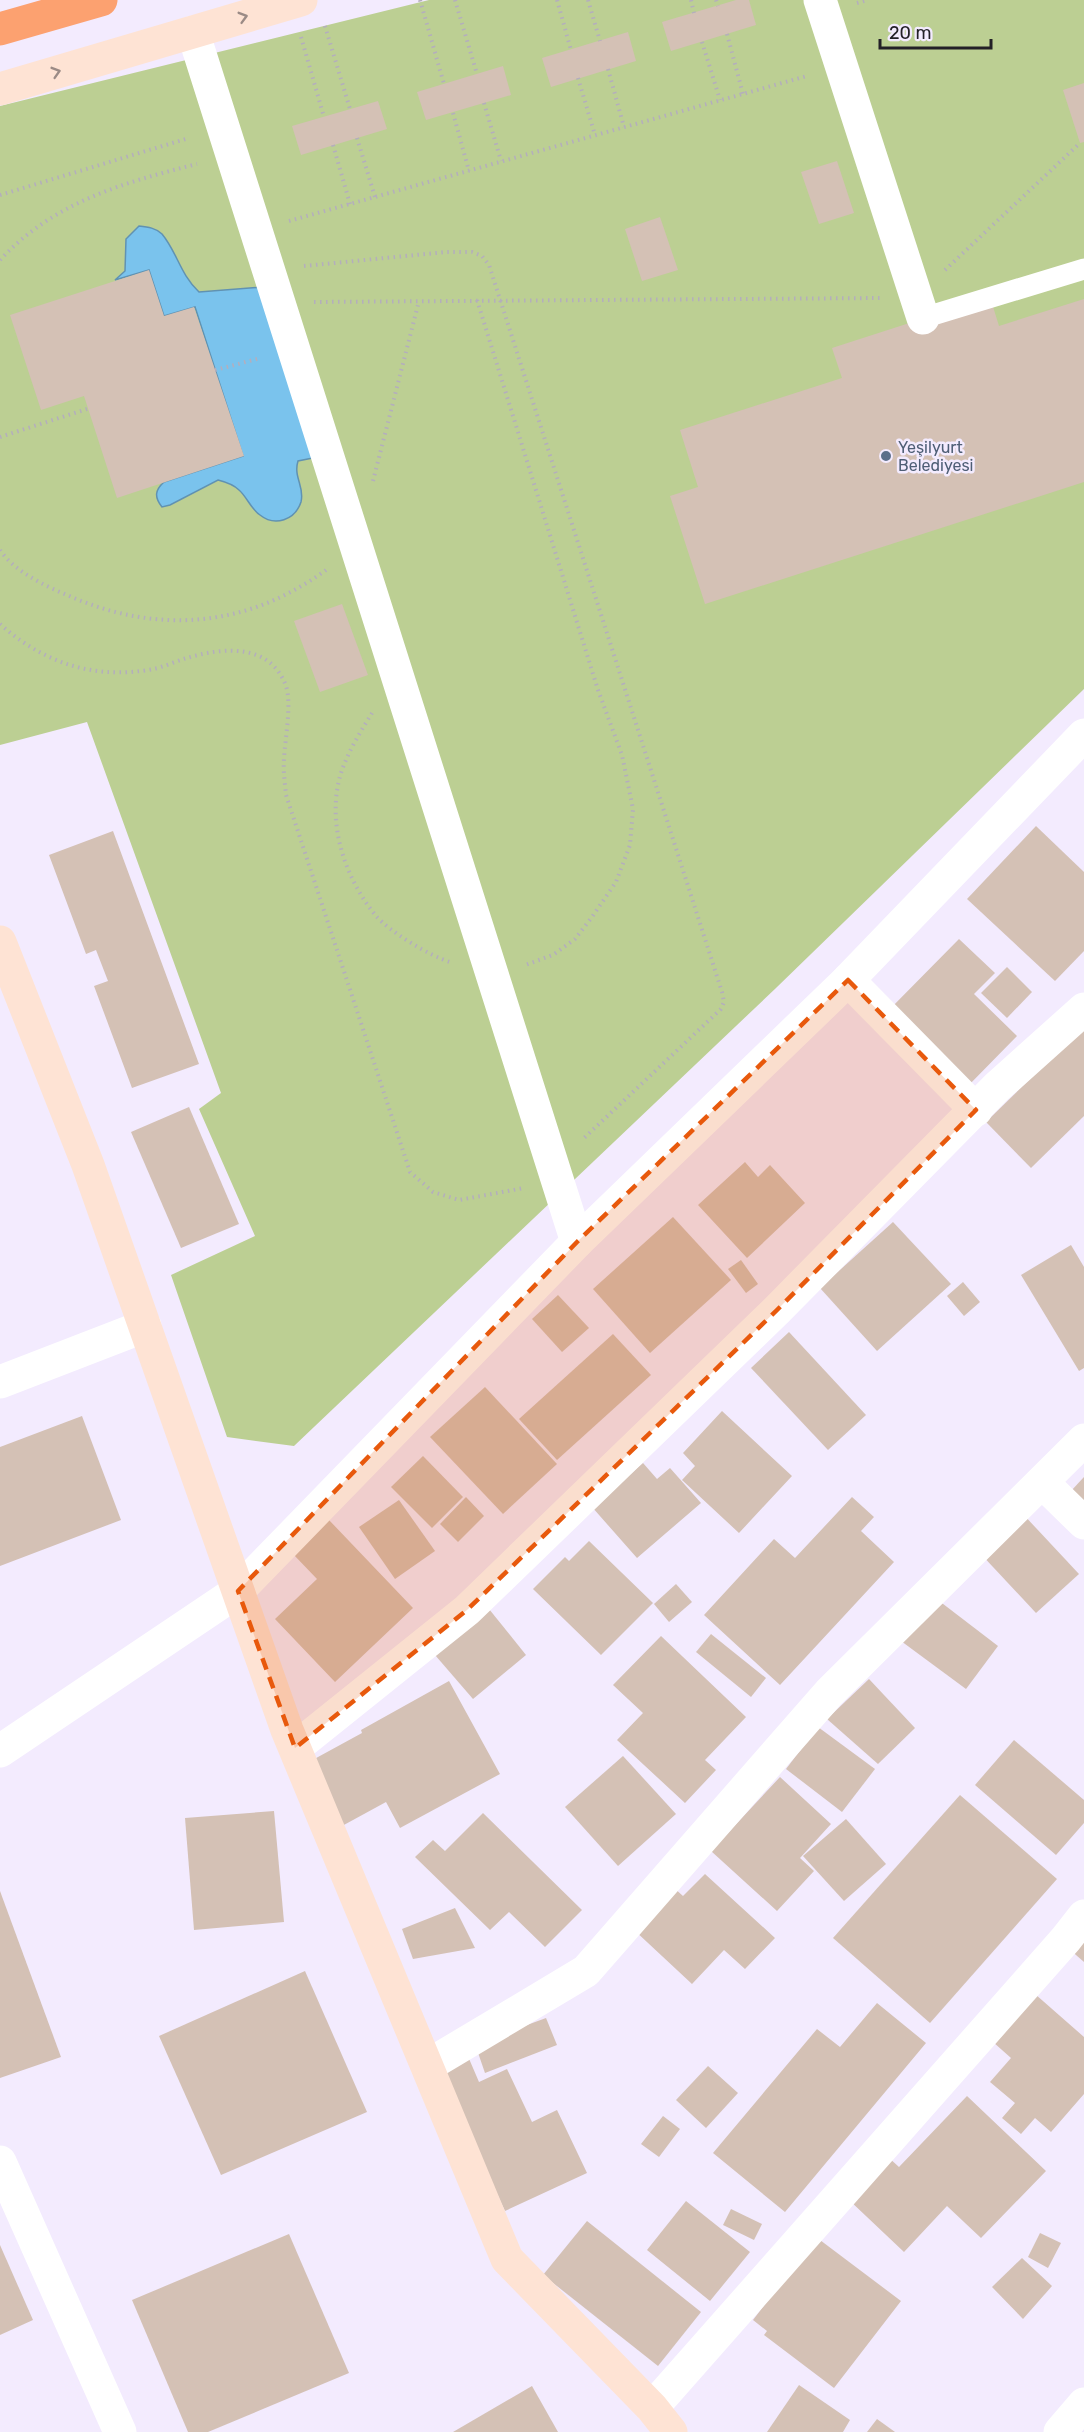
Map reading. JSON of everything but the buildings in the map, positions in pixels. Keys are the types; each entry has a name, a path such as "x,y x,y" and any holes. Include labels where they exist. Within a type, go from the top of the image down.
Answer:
{"highway":[{"path":"0,29 100,0"}],"street":[{"path":"820,0 920,308"},
{"path":"0,89 194,32 305,8"},
{"path":"194,32 577,1242"},
{"path":"0,1751 238,1591 577,1242 848,980 1084,735"},
{"path":"0,942 88,1165 295,1748 507,2259 662,2420 1078,1936"},
{"path":"848,980 976,1110"},
{"path":"295,1748 467,1610 777,1311 998,1087 1084,1009"},
{"path":"0,1382 145,1326"},
{"path":"427,2066 586,1971 829,1693 1084,1440"},
{"path":"1042,1482 1084,1523"},
{"path":"0,2162 120,2432"},
{"path":"1060,2432 1084,2404"}],"lane":[{"path":"920,308 1084,269"}],"path":[{"path":"420,0 444,84"},
{"path":"455,0 477,74"},
{"path":"557,0 571,50"},
{"path":"588,0 600,41"},
{"path":"690,0 694,13"},
{"path":"716,0 718,6"},
{"path":"305,8 350,109"},
{"path":"305,8 324,117"},
{"path":"727,34 743,94"},
{"path":"702,42 720,100"},
{"path":"256,230 842,66"},
{"path":"608,69 624,127"},
{"path":"578,78 595,135"},
{"path":"484,103 501,161"},
{"path":"453,113 469,171"},
{"path":"357,138 375,197"},
{"path":"0,195 228,142"},
{"path":"0,260 20,239 52,215 96,194 228,142"},
{"path":"279,302 477,300 920,308 1080,143"},
{"path":"333,145 350,204"},
{"path":"397,675 356,740 341,771 337,802 337,834 347,866 361,894 377,918 434,957 476,969 516,968 553,955 575,939 616,882 630,845 633,809 622,755 598,690 477,300"},
{"path":"371,491 419,301"},
{"path":"215,370 294,349"},
{"path":"0,437 87,409"},
{"path":"0,550 6,558 43,585 86,604 135,617 176,621 221,617 258,608 319,575 357,546"}],"highlighted area":[{"path":"848,980 976,1110 776,1311 467,1610 295,1748 238,1591 577,1242"}],"green space":[{"path":"429,0 1084,0 1084,689 776,988 294,1446 227,1437 171,1275 255,1236 199,1109 221,1093 87,722 0,745 0,106"}],"water":[{"path":"139,226 149,227 162,234 187,278 199,292 262,287 318,457 298,461 297,472 302,492 301,502 294,513 284,520 266,519 254,510 237,488 218,480 170,505 162,507 158,500 157,491 164,482 243,456 195,307 164,316 149,270 115,280 125,271 126,239"}],"place":[{"name":"Yeşilyurt Belediyesi","path":"886,456"}]}
